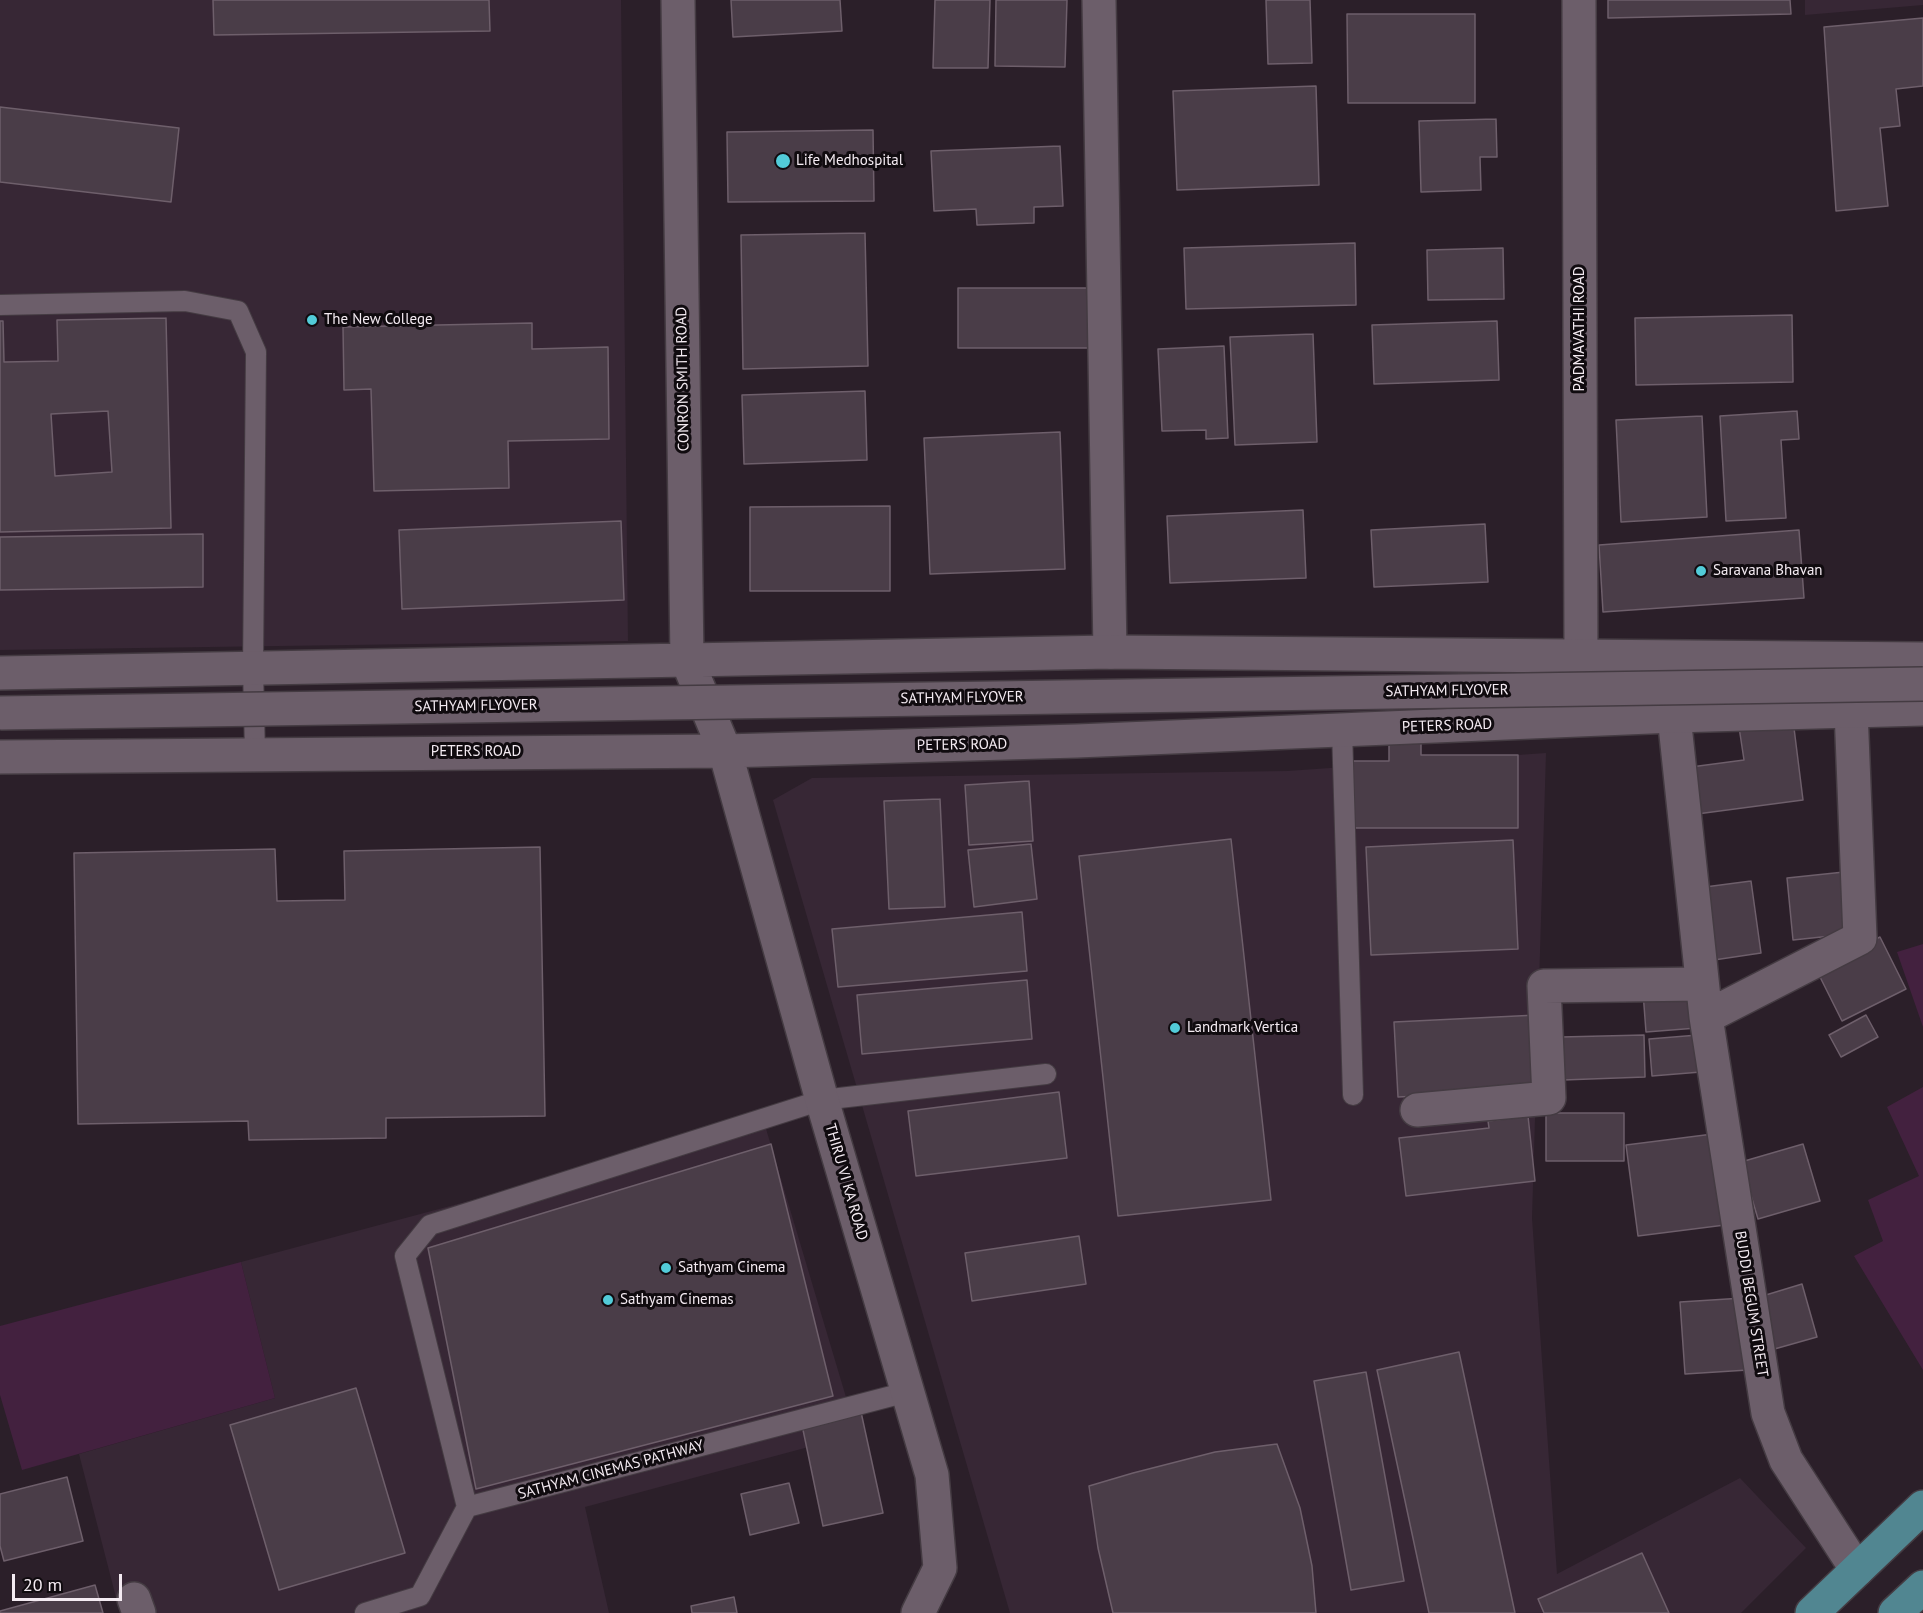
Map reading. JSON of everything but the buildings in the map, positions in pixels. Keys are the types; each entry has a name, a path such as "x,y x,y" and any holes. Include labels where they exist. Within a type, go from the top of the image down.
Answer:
{"main road":[{"name":"CONRON SMITH ROAD","path":"678,0 687,660 725,751"},
{"path":"1099,0 1110,652"},
{"name":"PADMAVATHI ROAD","path":"1579,0 1581,657"},
{"path":"0,674 1110,652 1923,659"},
{"name":"SATHYAM FLYOVER","path":"0,713 1923,684"},
{"name":"PETERS ROAD","path":"0,757 725,751 1077,741 1674,716 1923,709"},
{"path":"1706,1017 1860,938 1851,710"},
{"name":"BUDDI BEGUM STREET","path":"1674,716 1706,1017 1768,1413 1786,1460 1857,1570"},
{"name":"THIRU VI KA ROAD","path":"725,751 822,1100 932,1476 940,1568 918,1613"},
{"path":"1417,1110 1550,1098 1544,986 1702,984"},
{"path":"1812,1613 1923,1507"},
{"path":"1895,1613 1923,1587"}],"lane":[{"path":"0,304 184,301 238,311 256,352 255,754"},
{"path":"1342,730 1353,1095"},
{"path":"365,1613 420,1596 467,1508 405,1256 430,1225 822,1100 1046,1074"},
{"name":"SATHYAM CINEMAS PATHWAY","path":"467,1508 907,1392"}],"shaded area":[{"name":"The New College","path":"0,0 621,0 628,641 0,650"},
{"path":"1805,0 1923,0 1923,5 1805,15"},
{"path":"1546,753 1532,1218 1557,1574 1740,1478 1806,1548 1741,1613 1010,1613 773,800 812,778 1287,771"},
{"path":"1923,944 1923,1027 1897,952"},
{"path":"1923,1087 1923,1370 1854,1256 1883,1241 1868,1200 1919,1176 1887,1107"},
{"path":"764,1122 857,1434 585,1507 609,1613 120,1613 79,1454 275,1398 241,1262"},
{"path":"241,1262 275,1398 22,1470 0,1395 0,1326"}],"place":[{"name":"Life Medhospital","path":"783,161"},
{"name":"The New College","path":"312,320"},
{"name":"Saravana Bhavan","path":"1701,571"},
{"name":"Landmark Vertica","path":"1175,1028"},
{"name":"Sathyam Cinema","path":"666,1268"},
{"name":"Sathyam Cinemas","path":"608,1300"}]}
